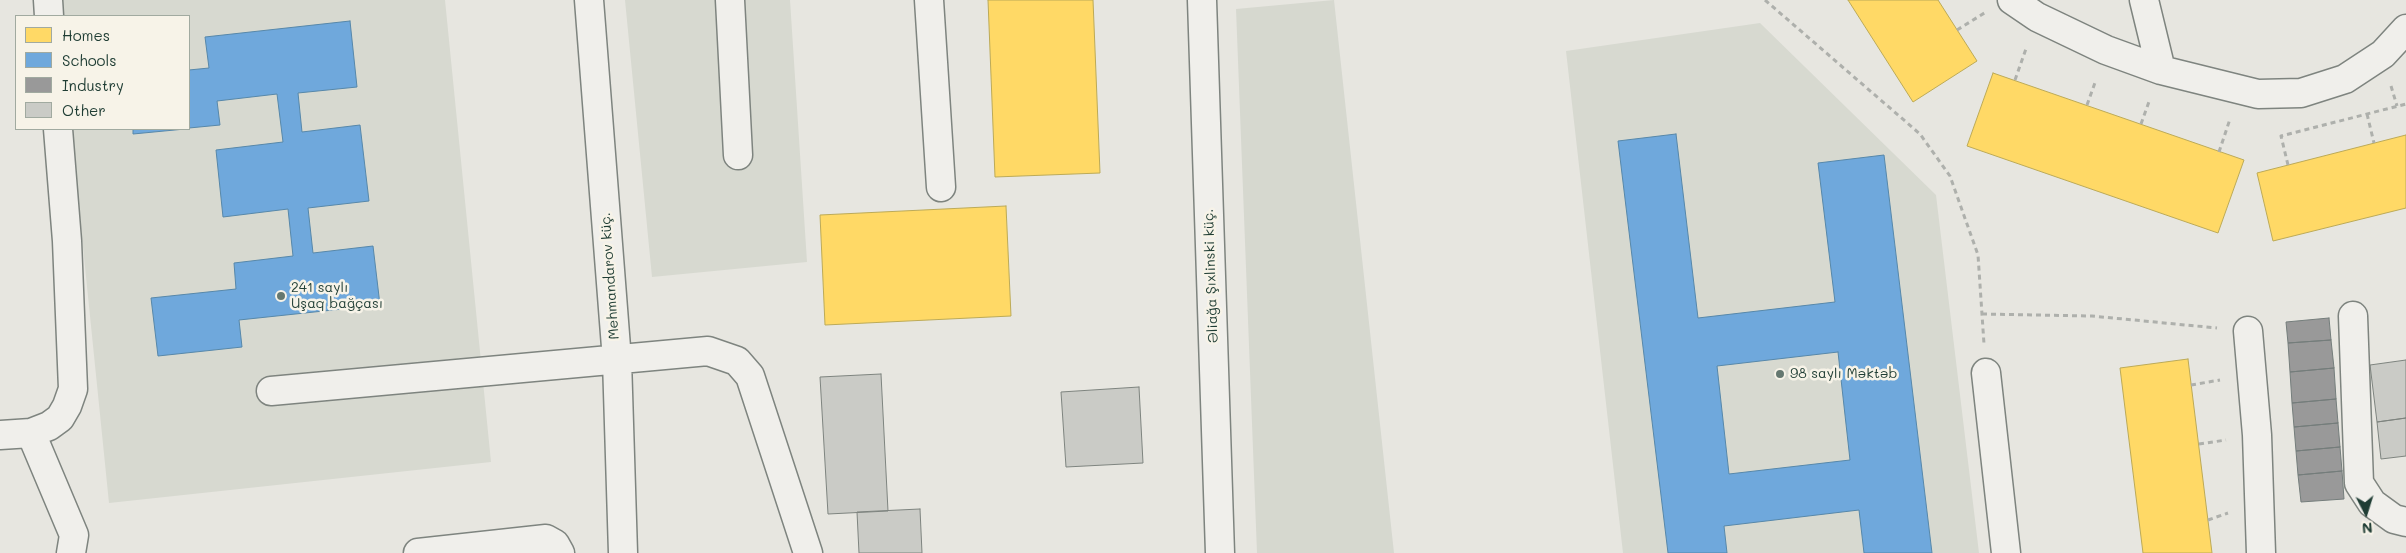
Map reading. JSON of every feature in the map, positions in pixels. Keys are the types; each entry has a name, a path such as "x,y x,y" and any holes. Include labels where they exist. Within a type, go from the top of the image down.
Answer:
{"street":[{"path":"48,0 49,15"},
{"name":"Mehmandarov küç.","path":"589,0 617,360 623,553"},
{"path":"730,0 738,155"},
{"path":"929,0 941,187"},
{"name":"Əliağa Şıxlinski küç.","path":"1202,0 1220,553"},
{"path":"2144,0 2161,70"},
{"path":"2001,5 2037,17 2106,50 2161,70 2258,94 2301,93 2345,80 2383,54 2406,29"},
{"path":"0,435 31,433 49,426 60,418 73,389 67,241 58,130"},
{"path":"2353,316 2359,483 2372,503 2394,520 2406,522"},
{"path":"2248,331 2256,435 2261,553"},
{"path":"271,391 708,351 737,361 750,376 808,553"},
{"path":"1986,373 2006,553"},
{"path":"31,433 74,535 71,553"},
{"path":"418,553 546,539 555,544 560,553"}],"path":[{"path":"1765,0 1920,134 1950,176 1978,255 1986,373"},
{"path":"1957,30 2001,5"},
{"path":"2288,165 2281,136 2406,104"},
{"path":"2367,114 2374,143"},
{"path":"1982,314 2092,316 2248,331"}],"shaded area":[{"name":"241 saylı Uşaq bağçası","path":"58,0 445,0 491,462 109,503 71,130 190,130 190,15 59,15"},
{"path":"625,0 790,0 807,262 652,277"},
{"path":"1334,0 1394,553 1257,553 1236,9"},
{"name":"98 saylı Məktəb","path":"1760,23 1936,195 1979,553 1623,553 1566,51"}],"building: Homes":[{"path":"988,0 1093,0 1100,173 995,177"},
{"path":"1848,0 1938,0 1977,61 1913,102"},
{"path":"1993,73 2244,160 2218,233 1967,146"},
{"path":"2406,135 2406,208 2273,241 2257,173"},
{"path":"1006,206 1011,316 825,325 820,215"},
{"path":"2188,359 2212,553 2143,553 2120,368"}],"building: Schools":[{"path":"350,21 357,87 298,93 302,132 360,125 369,201 308,208 313,253 373,246 380,305 239,320 242,347 158,356 151,298 236,289 234,263 293,256 288,209 223,217 216,150 283,142 277,94 217,101 220,125 190,128 190,70 209,68 205,37"},
{"path":"133,130 175,130 133,134"},
{"path":"1676,134 1698,318 1835,302 1818,163 1884,155 1932,553 1864,553 1859,510 1724,526 1727,553 1668,553 1618,141","holes":["1838,352 1850,460 1729,474 1717,366"]}],"building: Industry":[{"path":"2329,318 2331,340 2288,343 2286,322"},
{"path":"2331,340 2334,368 2290,372 2288,343"},
{"path":"2334,368 2336,399 2292,403 2290,372"},
{"path":"2336,399 2338,423 2294,427 2292,403"},
{"path":"2338,423 2340,447 2296,451 2294,427"},
{"path":"2340,447 2342,471 2298,475 2296,451"},
{"path":"2342,471 2344,499 2301,502 2298,475"}],"building: Other":[{"path":"2406,360 2406,418 2377,422 2370,365"},
{"path":"881,374 888,511 828,514 820,377"},
{"path":"1139,387 1143,463 1066,467 1061,392"},
{"path":"2406,418 2406,456 2381,459 2377,422"},
{"path":"920,509 922,553 859,553 857,512"}],"place":[{"name":"241 saylı Uşaq bağçası","path":"281,296"},
{"name":"98 saylı Məktəb","path":"1780,374"}]}
